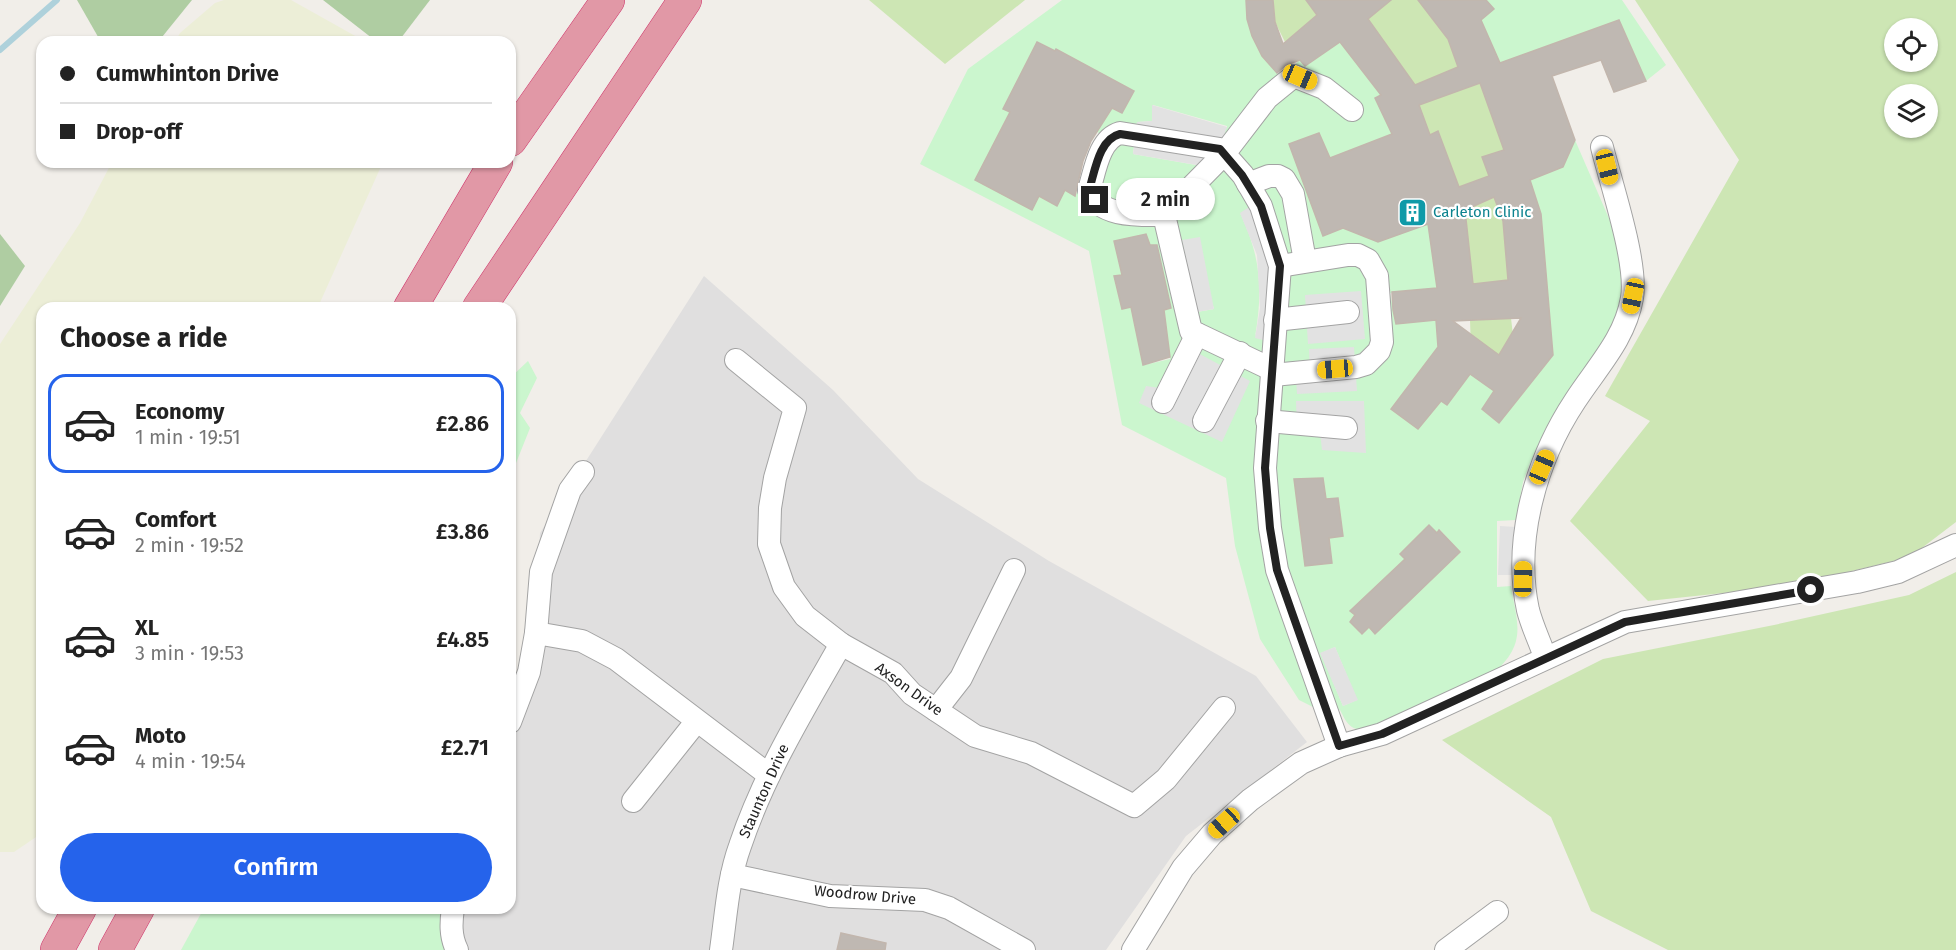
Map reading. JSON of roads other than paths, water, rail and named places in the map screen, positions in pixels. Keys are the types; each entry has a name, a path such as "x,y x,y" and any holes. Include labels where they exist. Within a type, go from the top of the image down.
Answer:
{"highway":[{"path":"516,131 608,0"},
{"path":"483,302 685,0"},
{"path":"414,302 492,168"},
{"path":"57,950 77,914"},
{"path":"115,950 135,914"}],"street":[{"path":"1339,746 1277,570 1265,468 1280,266 1267,219 1248,184 1224,154 1220,149 1202,144 1120,134 1109,138 1089,190 1090,195 1105,207 1119,213 1164,215 1224,154 1267,98 1294,76 1324,88 1352,110"},
{"path":"1545,657 1528,612 1523,579 1534,492 1560,427 1620,337 1633,296 1632,264 1602,147"},
{"path":"1248,184 1269,176 1278,176 1288,184 1305,261"},
{"path":"1164,215 1191,331 1240,353 1273,372 1356,367 1372,359 1382,342 1377,276 1368,260 1358,255 1348,255 1280,266"},
{"path":"1275,320 1348,312"},
{"path":"1163,402 1197,334"},
{"path":"1204,421 1240,353"},
{"name":"Axson Drive","path":"736,360 795,408 775,478 770,508 769,544 784,587 805,616 841,644 893,674 912,693 975,736 1031,753 1134,806 1166,778 1224,708"},
{"path":"1267,421 1346,428"},
{"path":"516,706 529,672 536,633 541,572 570,490 583,472"},
{"path":"1133,950 1183,868 1212,834 1250,800 1301,763 1339,746 1382,734 1625,622 1857,582 1898,572 1956,546"},
{"path":"936,710 961,678 1014,570"},
{"path":"536,633 582,641 599,650 657,689 696,722 769,775"},
{"name":"Staunton Drive","path":"720,950 739,846 769,775 841,644"},
{"path":"633,801 696,722"},
{"name":"Woodrow Drive","path":"732,875 830,896 925,900 949,908 1024,950"},
{"path":"1446,950 1497,912"},
{"path":"453,914 452,932 457,950"}],"waterway":[{"path":"0,50 57,0"}],"place":[{"name":"Carleton Clinic","path":"1412,212"}]}
